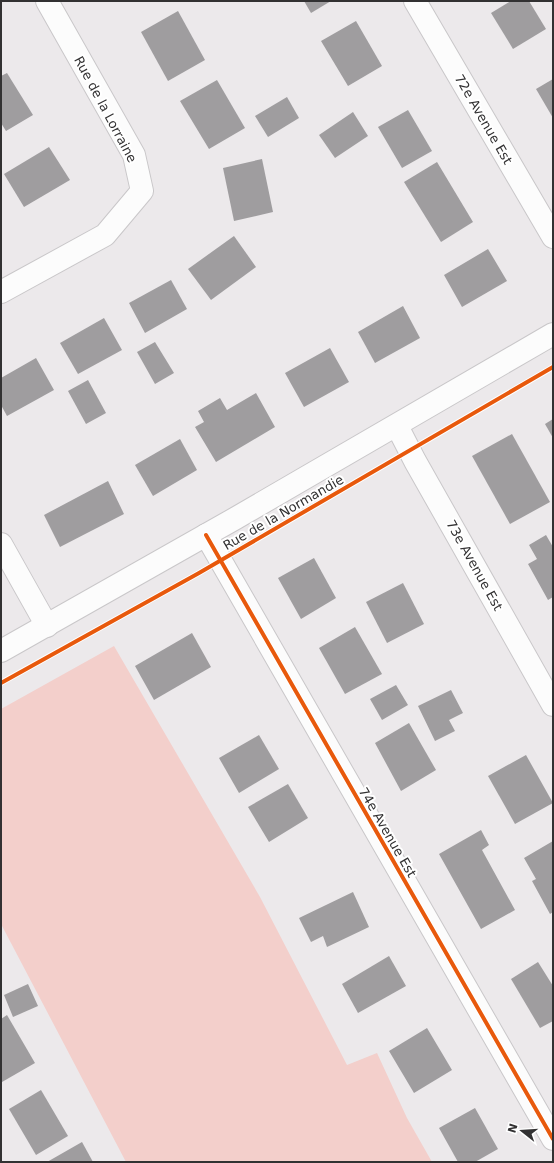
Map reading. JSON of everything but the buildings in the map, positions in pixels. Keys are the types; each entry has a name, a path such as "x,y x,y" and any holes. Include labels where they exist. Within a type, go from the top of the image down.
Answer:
{"street":[{"name":"Rue de la Lorraine","path":"1,292 105,235 142,191 134,156 47,1"},
{"name":"72e Avenue Est","path":"415,1 553,237"},
{"name":"Rue de la Normandie","path":"1,651 397,426 553,334"},
{"name":"73e Avenue Est","path":"397,426 412,456 553,705"},
{"name":"74e Avenue Est","path":"206,535 553,1139"},
{"path":"1,544 47,626"}],"shaded area":[{"path":"114,646 260,897 347,1065 377,1053 407,1118 432,1162 126,1162 1,924 1,709"}],"cycle path":[{"path":"1,683 199,573 553,367"},
{"path":"206,535 553,1139"}]}
